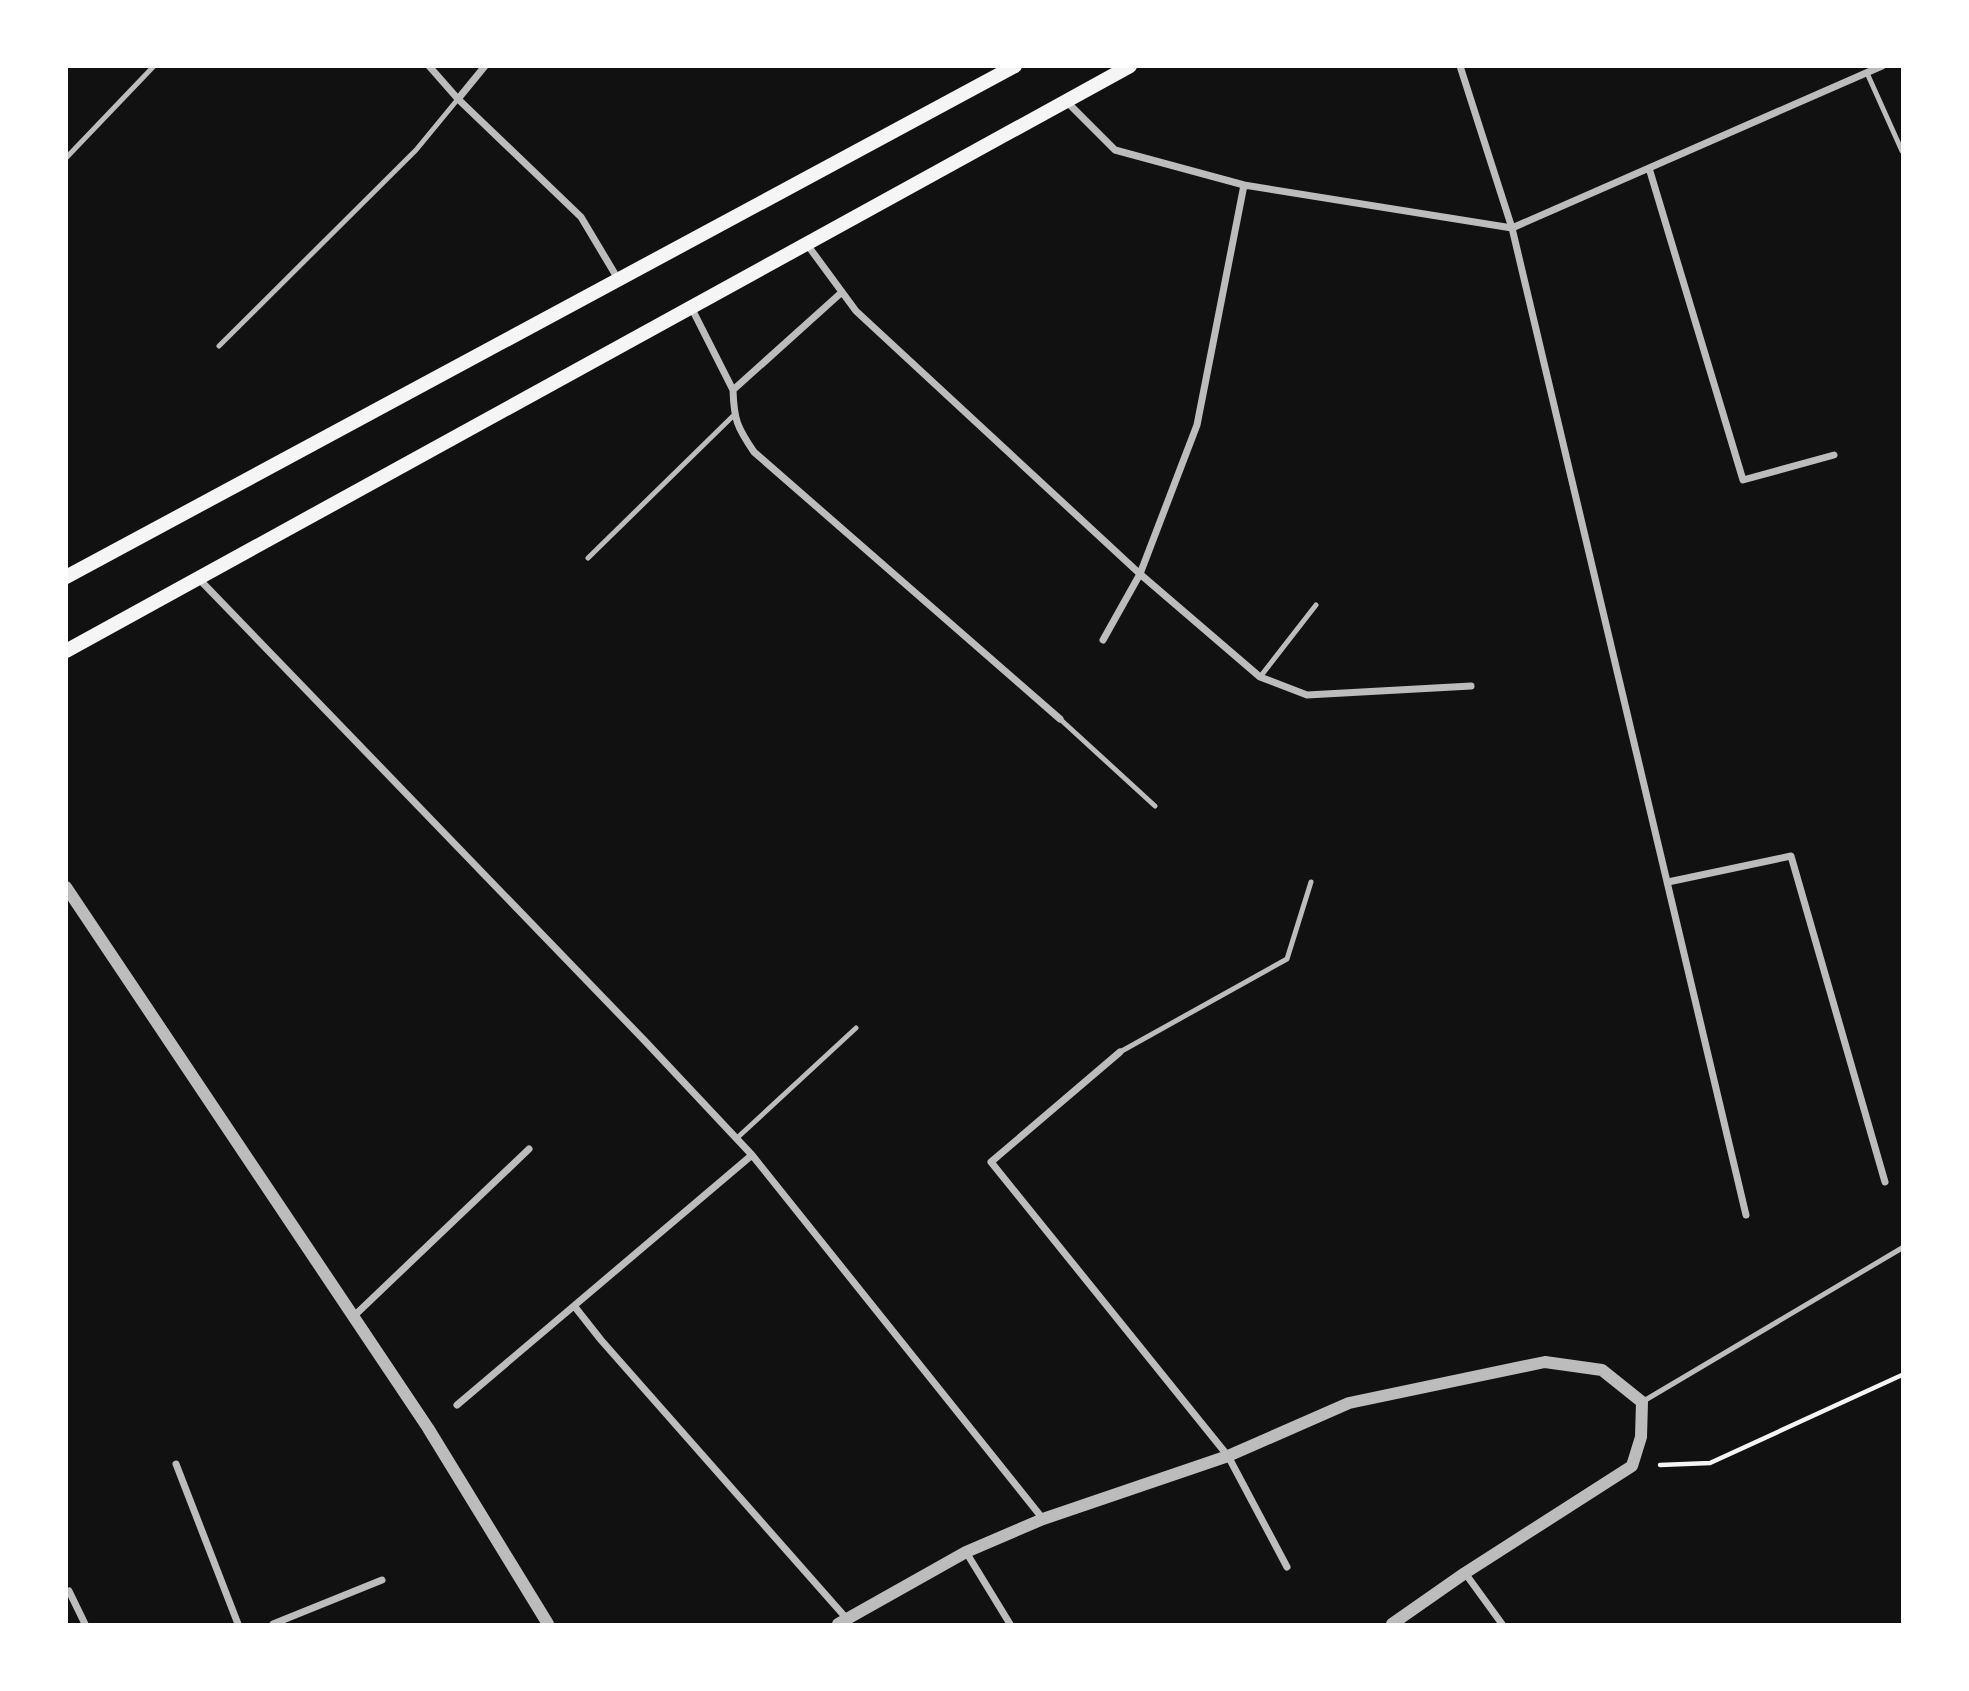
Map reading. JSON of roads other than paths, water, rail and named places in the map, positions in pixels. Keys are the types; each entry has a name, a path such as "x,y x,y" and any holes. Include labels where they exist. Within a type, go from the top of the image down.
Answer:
{"main road":[{"path":"66,577 1015,66"},
{"path":"66,651 1124,68"}],"street":[{"path":"429,66 458,99 581,217 618,280"},
{"path":"458,99 485,66"},
{"path":"1460,66 1512,228 1746,1215"},
{"path":"1066,102 1115,150 1244,185 1512,228 1882,66"},
{"path":"1649,169 1743,480 1834,455"},
{"path":"1104,640 1140,574 1197,425 1244,185"},
{"path":"806,243 856,312 1140,574 1260,677 1307,695 1471,686"},
{"path":"733,390 842,292"},
{"path":"691,306 733,390 734,415 740,432 754,452 1060,719"},
{"path":"199,579 737,1138 1043,1519"},
{"path":"1668,882 1791,856 1885,1182"},
{"path":"66,887 428,1428 548,1625"},
{"path":"1120,1052 991,1162 1228,1456 1287,1567"},
{"path":"354,1316 529,1149"},
{"path":"457,1405 752,1155"},
{"path":"575,1307 842,1622 966,1552 1043,1519 1228,1456 1349,1403 1545,1362 1602,1370 1642,1402 1641,1437 1632,1466 1465,1573 1392,1625"},
{"path":"176,1464 238,1625"},
{"path":"966,1552 1010,1625"},
{"path":"1465,1573 1502,1625"},
{"path":"272,1625 382,1580"},
{"path":"68,1592 85,1625"}],"lane":[{"path":"66,158 154,66"},
{"path":"1867,73 1902,151"},
{"path":"219,346 416,150 458,99"},
{"path":"588,558 734,415"},
{"path":"1260,677 1316,606"},
{"path":"1060,719 1154,806"},
{"path":"1120,1052 1287,959 1311,882"},
{"path":"737,1138 856,1028"},
{"path":"1642,1402 1902,1248"}]}
